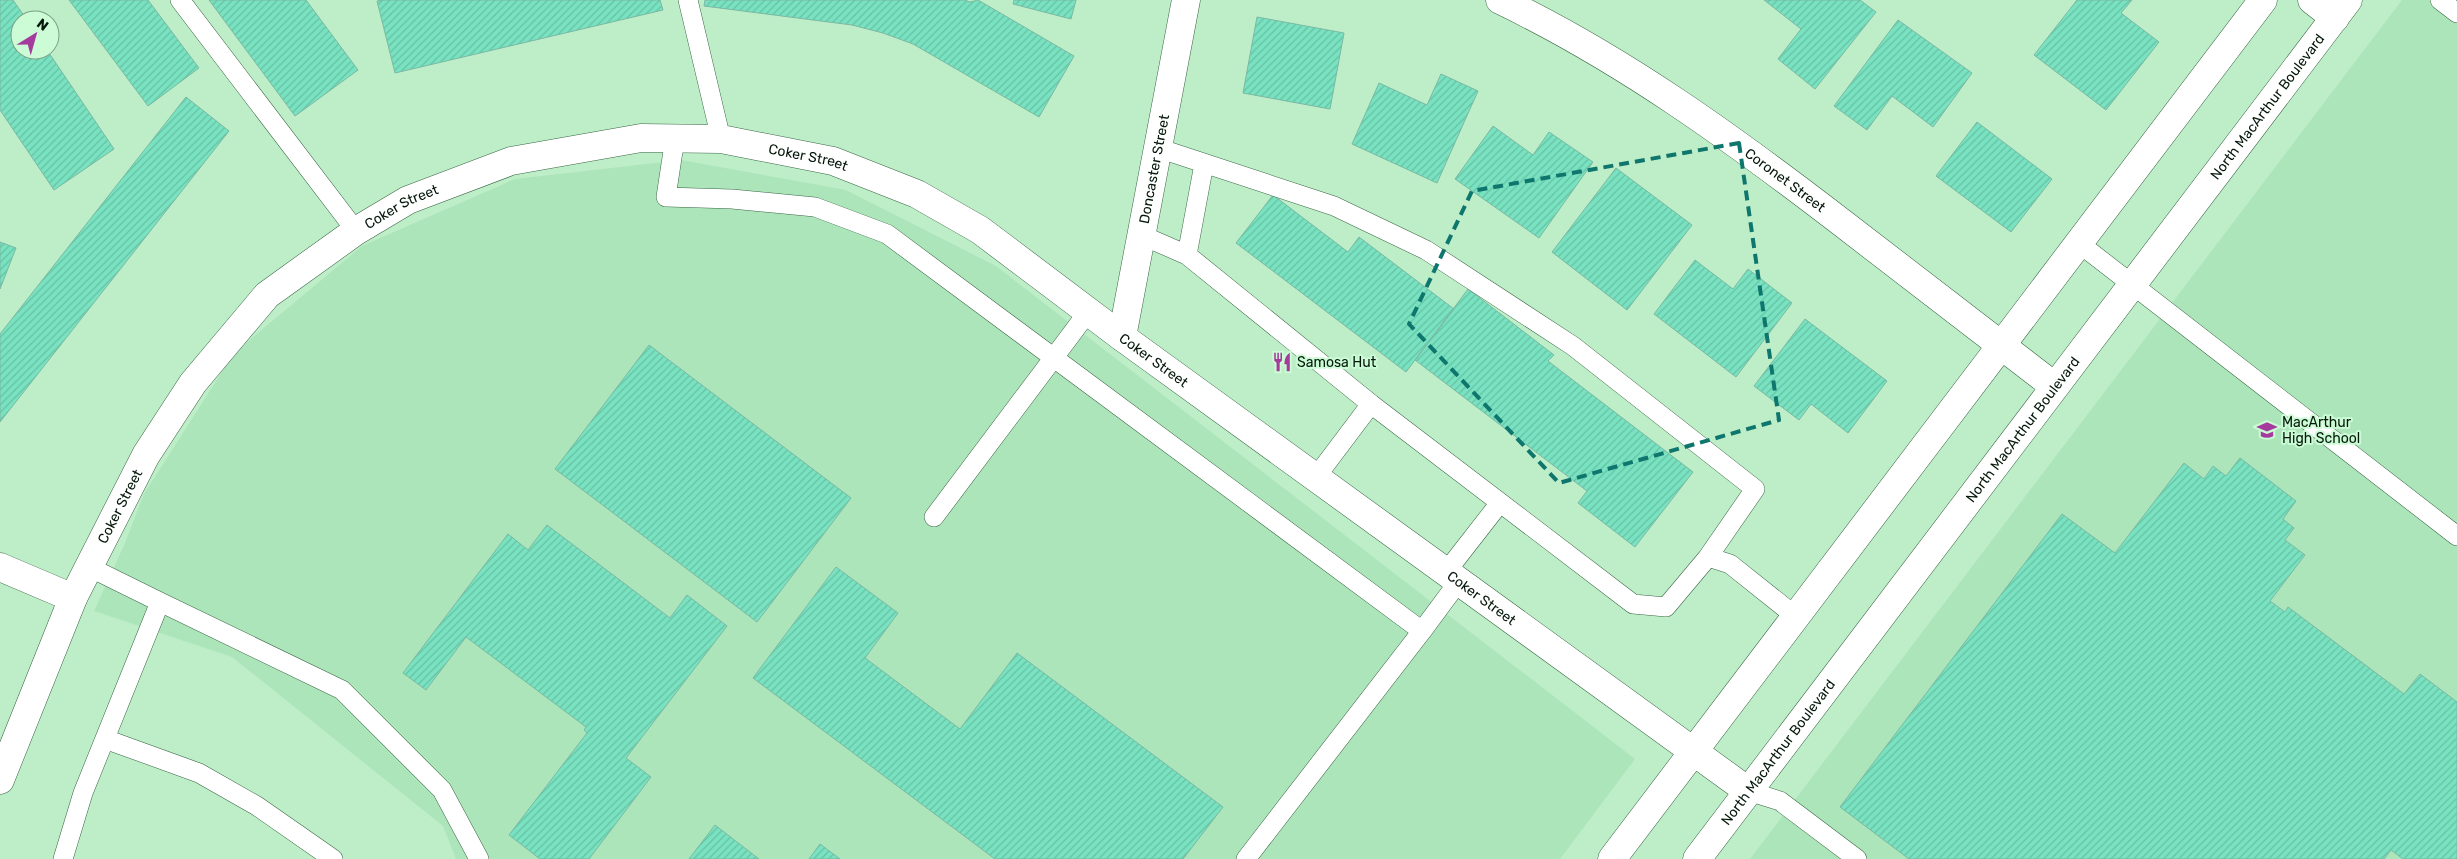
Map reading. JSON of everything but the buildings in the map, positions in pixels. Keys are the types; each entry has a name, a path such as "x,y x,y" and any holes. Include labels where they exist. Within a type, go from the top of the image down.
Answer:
{"street":[{"name":"Doncaster Street","path":"1122,337 1186,0"},
{"name":"Coronet Street","path":"1500,0 1565,33 1664,92 1763,162 2054,386"},
{"path":"1612,859 1794,615 2080,244 2263,0"},
{"path":"2312,0 2342,9"},
{"name":"North MacArthur Boulevard","path":"1697,859 2054,386 2342,9"},
{"name":"Coker Street","path":"0,780 73,598 146,455 193,383 267,295 356,231 408,200 511,161 641,138 675,138 722,139 833,161 917,194 980,230 1122,337 1748,791"},
{"path":"0,567 73,598"}],"lane":[{"path":"180,0 356,231"},
{"path":"688,0 722,139"},
{"path":"2440,0 2457,13"},
{"path":"675,138 666,197 732,198 815,208 887,234 1422,631"},
{"path":"1141,235 1187,255 1371,404 1499,504 1633,604 1666,607 1708,557 1755,490 1573,346 1426,250 1334,206 1158,148"},
{"path":"1187,255 1204,164"},
{"path":"2080,244 2457,536"},
{"path":"934,517 1088,312"},
{"path":"1316,477 1371,404"},
{"path":"1246,859 1422,631 1452,577 1499,504"},
{"path":"1708,557 1730,564 1794,615"},
{"path":"89,567 342,690 442,790 479,859"},
{"path":"63,859 83,793 160,602"},
{"path":"105,739 199,773 257,806 333,859"},
{"path":"1748,791 1780,801 1857,859"}],"highlighted area":[{"path":"1739,143 1779,420 1559,483 1409,324 1472,191"}],"shaded area":[{"name":"MacArthur High School","path":"2402,0 2457,0 2457,859 1750,859"},
{"path":"681,160 846,190 996,266 1635,759 1560,859 456,859 443,826 232,657 94,611 125,543 144,494 234,353 362,246 515,179"}],"place":[{"name":"Samosa Hut","path":"1282,362"},
{"name":"MacArthur High School","path":"2267,430"}]}
